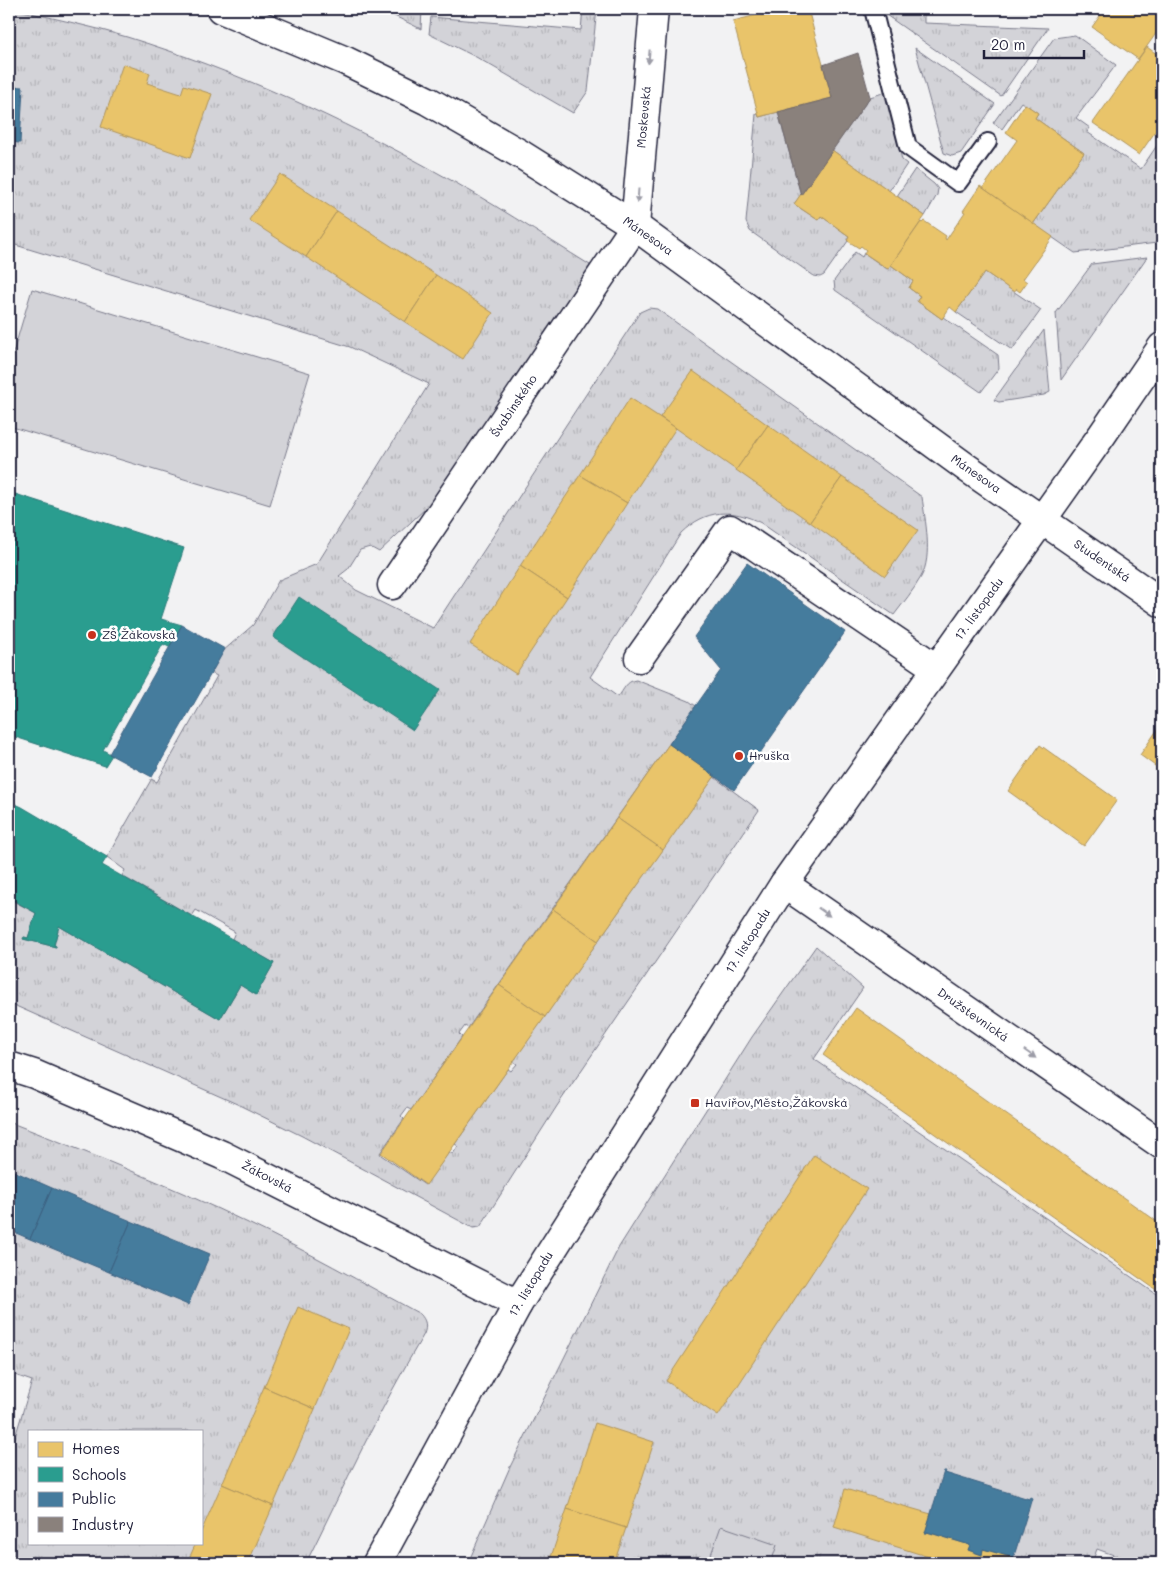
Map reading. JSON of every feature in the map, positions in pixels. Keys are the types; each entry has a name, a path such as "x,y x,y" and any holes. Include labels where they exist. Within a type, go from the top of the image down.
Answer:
{"street":[{"name":"Mánesova","path":"220,9 346,61 428,101 522,155 635,226 1041,520"},
{"name":"Moskevská","path":"635,226 654,9"},
{"name":"Švabinského","path":"392,585 635,226"},
{"name":"17. listopadu","path":"377,1563 518,1304 784,884 1162,347"},
{"name":"Studentská","path":"1041,520 1162,603"},
{"path":"639,658 730,529 936,668"},
{"name":"Družstevnická","path":"784,884 1162,1145"},
{"name":"Žákovská","path":"9,1066 34,1074 222,1155 518,1304"}],"lane":[{"path":"873,9 908,146 958,182 988,142"}],"green space":[{"path":"9,9 71,22 127,37 247,80 286,97 401,153 515,218 590,265 586,275 443,492 379,552 370,547 360,550 348,569 339,576 356,590 433,628 640,312 649,308 657,309 922,497 927,538 925,568 915,587 894,615 761,523 730,513 710,515 690,525 681,533 590,677 618,697 627,684 636,680 689,701 696,706 468,1028 465,1026 459,1034 462,1037 411,1110 407,1108 401,1116 404,1119 380,1153 381,1155 425,1185 449,1152 453,1154 458,1146 455,1144 508,1069 511,1071 517,1064 513,1061 714,777 759,810 557,1106 480,1227 473,1228 302,1136 237,1104 9,1003 9,899 36,913 28,938 24,937 23,939 56,947 54,945 59,926 220,1019 240,985 256,994 274,963 232,939 235,932 196,910 192,916 122,876 125,870 107,857 151,779 157,782 217,676 211,673 223,651 253,625 279,580 317,564 429,384 350,347 9,243"},
{"path":"380,9 422,9 421,29"},
{"path":"583,9 597,9 588,91 573,113 476,57 429,34 431,17 581,30"},
{"path":"890,9 924,9 924,23 1048,28 1001,96 886,15"},
{"path":"1075,35 1116,65 1076,118 1090,128 1087,132 1141,169 1162,138 1162,235 1157,243 1075,253 1033,224 1084,153 1035,118 1038,113 1021,102 1002,129 993,123 1054,38"},
{"path":"915,48 995,104 961,153 952,156 944,153"},
{"path":"886,92 902,160 907,164 889,191 832,150 870,97"},
{"path":"778,112 801,195 794,204 818,220 821,216 849,236 848,241 824,275 820,277 814,276 750,231 746,222 756,114 759,117"},
{"path":"915,169 938,189 937,195 925,216 897,196"},
{"path":"855,252 862,257 864,253 887,269 891,265 913,281 909,288 920,296 917,301 998,355 999,368 981,392 835,290 834,281"},
{"path":"1147,257 1061,380 1056,313 1092,264"},
{"path":"985,272 1041,310 1012,350 956,312"},
{"path":"32,289 310,373 270,505 9,426 9,367"},
{"path":"1044,330 1050,392 1044,395 999,402 994,400"},
{"path":"816,946 863,988 814,1059 1162,1298 1162,1563 1136,1563 1097,1549 1092,1563 468,1563 510,1467 619,1247 752,1037"},
{"path":"9,1122 129,1170 246,1222 312,1255 420,1314 425,1323 424,1334 377,1419 306,1563 9,1563 9,1457 32,1381 9,1373"},
{"path":"721,1526 777,1545 771,1563 708,1563"}],"building: Homes":[{"path":"781,9 808,9 832,98 759,117 733,21"},
{"path":"1105,9 1162,9 1162,25 1138,59 1092,27"},
{"path":"1147,47 1162,58 1162,122 1139,155 1093,123"},
{"path":"123,64 150,73 147,83 181,94 184,85 212,94 190,158 101,127"},
{"path":"1025,104 1038,113 1035,118 1084,153 1033,224 983,188 1017,140 1006,132"},
{"path":"832,150 925,216 888,269 864,253 866,250 861,246 859,248 848,241 849,236 821,216 818,220 794,204"},
{"path":"280,174 337,211 306,257 249,220"},
{"path":"980,186 1053,237 1023,279 1027,282 1020,292 1016,289 1014,292 985,272 956,312 950,307 942,319 917,301 920,296 909,288 913,281 891,265 921,222 924,221 946,236 946,240"},
{"path":"337,211 436,275 405,322 306,257"},
{"path":"436,275 493,313 463,359 405,322"},
{"path":"693,371 768,425 736,470 660,417"},
{"path":"630,398 676,428 627,503 580,475"},
{"path":"768,425 842,477 810,522 736,470"},
{"path":"580,475 627,503 567,597 520,566"},
{"path":"842,477 918,530 885,576 810,522"},
{"path":"520,566 567,597 516,674 470,644"},
{"path":"1162,723 1162,771 1140,755"},
{"path":"669,744 715,776 663,850 617,818"},
{"path":"1040,745 1117,800 1084,846 1008,791"},
{"path":"617,818 663,850 598,941 553,909"},
{"path":"553,909 598,941 545,1017 499,985"},
{"path":"499,985 545,1017 426,1185 381,1153"},
{"path":"856,1008 1162,1225 1162,1294 823,1055"},
{"path":"814,1155 867,1189 718,1416 666,1381"},
{"path":"298,1307 349,1329 315,1409 264,1387"},
{"path":"264,1387 315,1409 273,1506 222,1484"},
{"path":"595,1423 654,1442 626,1528 567,1509"},
{"path":"222,1484 273,1506 248,1563 187,1563 196,1544 202,1544 202,1530"},
{"path":"845,1489 931,1514 925,1533 970,1545 968,1550 982,1555 983,1549 1011,1557 1013,1559 1012,1563 948,1563 834,1527"},
{"path":"567,1509 626,1528 614,1563 549,1563"}],"building: Schools":[{"name":"ZŠ Žákovská","path":"9,492 184,548 161,619 182,625 169,647 163,644 103,750 112,755 105,766 9,735"},
{"path":"299,597 440,690 413,730 273,637"},
{"path":"9,801 107,857 102,865 274,963 256,995 240,985 220,1019 59,926 54,945 56,947 23,939 24,937 28,938 36,913 9,898"}],"building: Public":[{"path":"9,86 23,87 20,143 9,142"},
{"path":"747,563 845,632 734,790 669,744 721,670 694,637"},
{"path":"182,625 225,649 152,777 109,754"},
{"path":"9,1169 52,1188 30,1239 9,1230"},
{"path":"52,1188 131,1221 109,1272 30,1239"},
{"path":"131,1221 210,1254 188,1305 109,1272"},
{"path":"944,1471 946,1471 945,1473 1029,1499 1030,1497 1032,1498 1013,1559 983,1549 982,1555 968,1550 970,1545 925,1533"}],"building: Industry":[{"path":"858,53 870,97 801,195 778,112 832,98 823,65"}],"place":[{"name":"ZŠ Žákovská","path":"92,635"},
{"name":"Hruška","path":"739,756"},
{"name":"Havířov,Město,Žákovská","path":"695,1103"}]}
